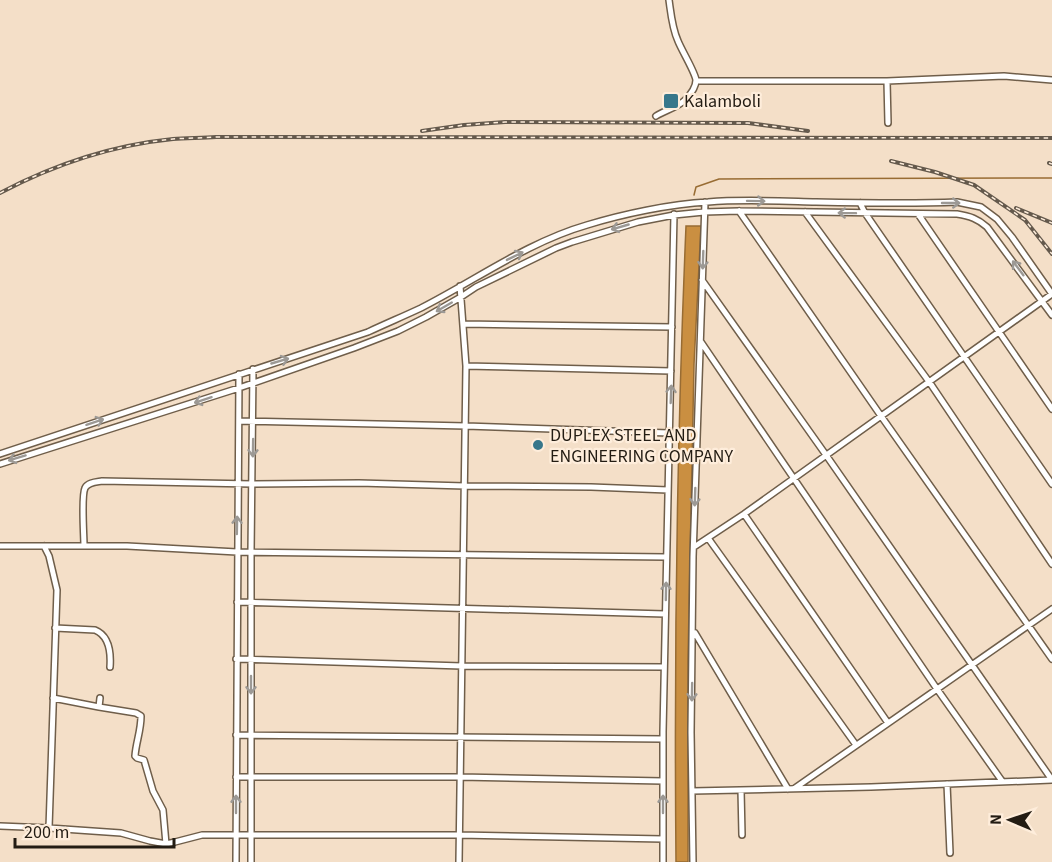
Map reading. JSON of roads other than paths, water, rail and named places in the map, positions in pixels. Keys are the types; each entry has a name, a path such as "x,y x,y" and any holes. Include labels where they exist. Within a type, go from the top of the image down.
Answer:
{"street":[{"path":"656,117 686,100 695,87 696,81 672,25 669,0"},
{"path":"696,81 887,81 1004,76 1052,80"},
{"path":"887,81 888,123"},
{"path":"0,454 368,332 421,308 496,265 551,239 586,225 623,216 676,206 736,200 860,203 957,202 981,207 997,219 1052,294 930,383 694,547"},
{"path":"693,862 694,547 702,280 701,212 705,202"},
{"path":"860,203 1052,484"},
{"path":"663,862 666,557 676,206"},
{"path":"738,211 1052,659"},
{"path":"0,464 239,388 354,348 398,331 476,287 556,248 638,222 676,215 738,211 967,216 978,219 987,227 1052,315"},
{"path":"805,212 930,383 1052,564"},
{"path":"918,214 1052,409"},
{"path":"702,280 1052,780"},
{"path":"459,862 466,426 466,366 460,285"},
{"path":"464,324 672,327"},
{"path":"700,341 1002,782"},
{"path":"466,366 671,371"},
{"path":"251,862 253,369"},
{"path":"236,862 239,374"},
{"path":"239,421 669,433"},
{"path":"84,546 83,497 85,488 102,481 238,484 359,483 668,490"},
{"path":"744,514 888,723"},
{"path":"708,538 856,745"},
{"path":"0,546 127,546 237,552 666,557"},
{"path":"44,546 49,556 57,590 49,828"},
{"path":"237,602 665,614"},
{"path":"791,789 1052,609"},
{"path":"55,628 100,632 109,646 110,667"},
{"path":"693,631 791,789"},
{"path":"236,659 462,666 664,667"},
{"path":"53,698 136,713 141,716 140,738 136,745 135,756 144,760 153,791 163,810 165,844"},
{"path":"99,707 100,698"},
{"path":"236,735 663,739"},
{"path":"236,777 460,777 663,782"},
{"path":"692,791 1052,780"},
{"path":"947,784 950,853"},
{"path":"741,790 742,835"},
{"path":"0,826 121,833 165,844 202,835 663,838"}],"waterway":[{"path":"694,195 696,187 719,179 1052,178"}],"railway":[{"path":"422,131 505,122 748,123 808,131"},
{"path":"0,193 62,165 106,151 151,142 216,137 1052,138"},
{"path":"891,161 974,185 1025,220 1052,254"},
{"path":"1016,208 1052,223"}],"place":[{"name":"Kalamboli","path":"671,101"},
{"name":"DUPLEX STEEL AND ENGINEERING COMPANY","path":"538,445"}]}
